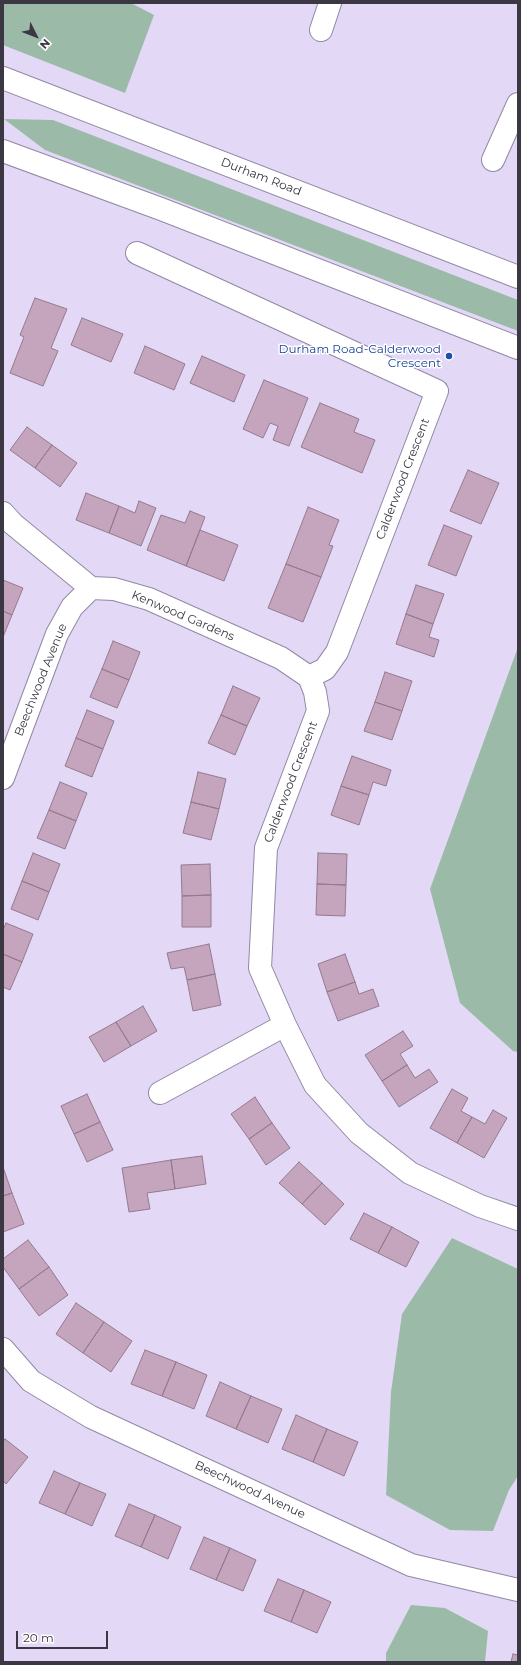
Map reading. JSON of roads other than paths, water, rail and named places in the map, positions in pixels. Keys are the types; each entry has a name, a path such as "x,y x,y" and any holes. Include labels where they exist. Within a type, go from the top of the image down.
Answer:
{"street":[{"path":"321,30 330,3"},
{"name":"Durham Road","path":"3,78 518,277"},
{"path":"493,160 518,104"},
{"path":"3,151 161,210 518,348"},
{"name":"Calderwood Crescent","path":"137,253 437,391 338,652 325,669 309,677 315,692 318,711 266,848 260,968 285,1025 315,1085 359,1134 410,1173 480,1206 518,1219"},
{"path":"3,513 13,524 91,588"},
{"name":"Kenwood Gardens","path":"91,588 114,589 149,599 281,658 309,677"},
{"name":"Beechwood Avenue","path":"4,771 57,634 72,607 91,588"},
{"path":"160,1093 285,1025"},
{"name":"Beechwood Avenue","path":"3,1349 31,1381 91,1417 411,1565 518,1590"}],"place":[{"name":"Durham Road-Calderwood Crescent","path":"449,356"}]}
